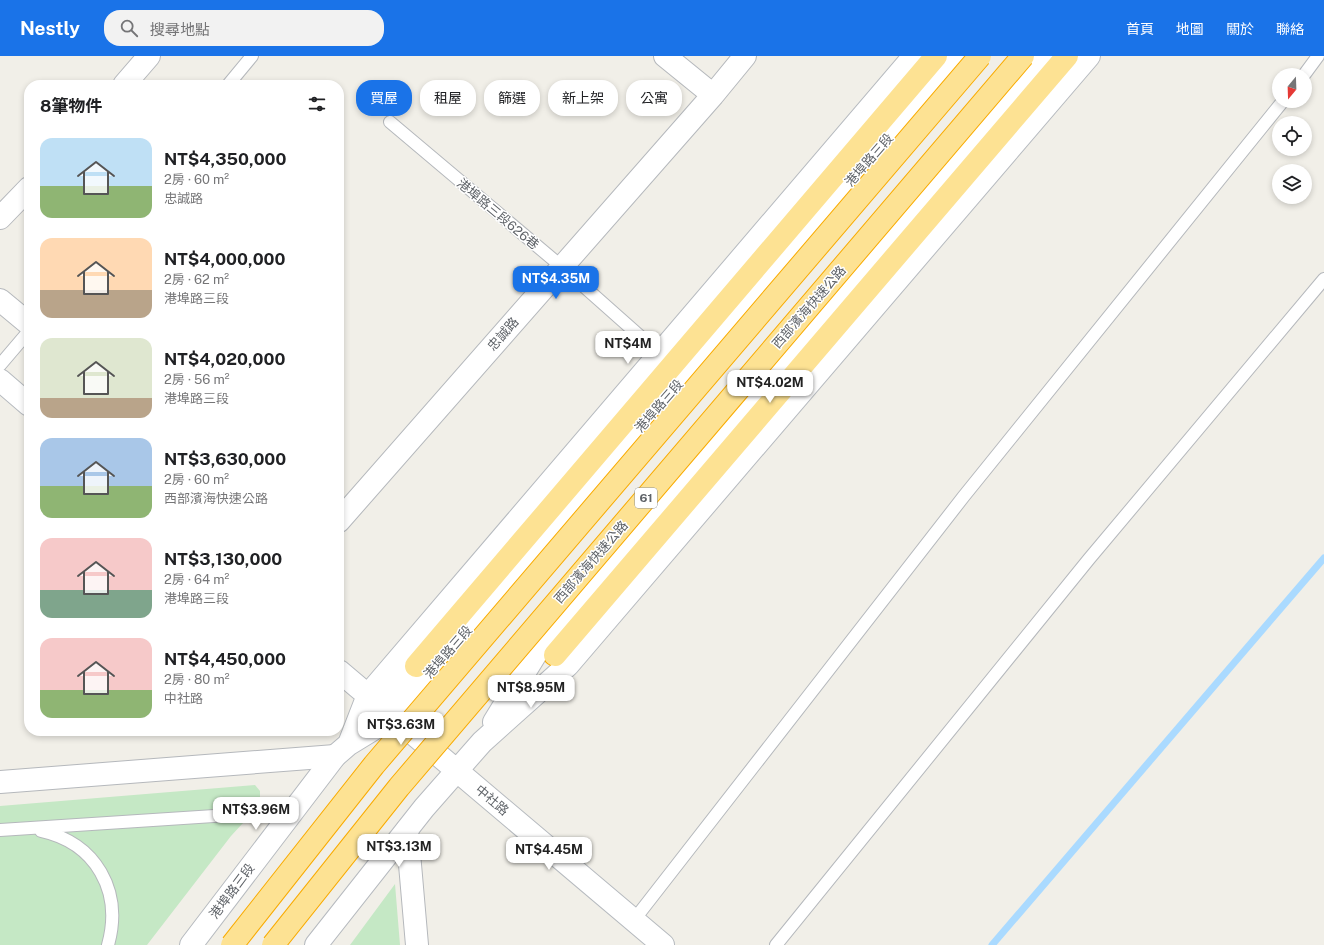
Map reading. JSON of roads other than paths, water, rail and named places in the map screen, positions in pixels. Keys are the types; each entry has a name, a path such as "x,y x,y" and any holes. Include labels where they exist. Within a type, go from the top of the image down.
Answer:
{"highway":[{"path":"416,666 936,56"},
{"name":"61","path":"232,945 374,765 980,56"},
{"name":"西部濱海快速公路","path":"273,945 399,787 1023,56"},
{"path":"556,655 1067,56"}],"street":[{"path":"128,80 149,56"},
{"path":"665,56 713,95"},
{"name":"忠誠路","path":"344,515 713,95 745,56"},
{"name":"港埠路三段","path":"380,706 660,354 914,56"},
{"name":"港埠路三段","path":"191,945 292,811 342,750 958,56"},
{"path":"482,742 542,644 1045,56"},
{"path":"482,742 568,665 1089,56"},
{"path":"0,218 24,193"},
{"path":"0,300 24,320"},
{"path":"0,380 24,401"},
{"path":"316,945 407,830 556,655"},
{"name":"港埠路三段","path":"380,706 416,666"},
{"name":"中社路","path":"344,675 663,945"},
{"path":"0,782 342,750"},
{"path":"407,830 417,945"}],"lane":[{"path":"232,80 252,56"},
{"path":"1309,68 1317,58 1324,69"},
{"path":"634,920 964,496 1277,108"},
{"name":"港埠路三段626巷","path":"390,122 562,267 660,354"},
{"path":"776,945 1089,559 1324,279"},
{"path":"0,365 24,336"},
{"path":"0,830 292,811"},
{"path":"27,828 54,834 73,843 90,857 101,872 112,903 113,919 108,945"}],"waterway":[{"path":"992,945 1324,558"}]}
